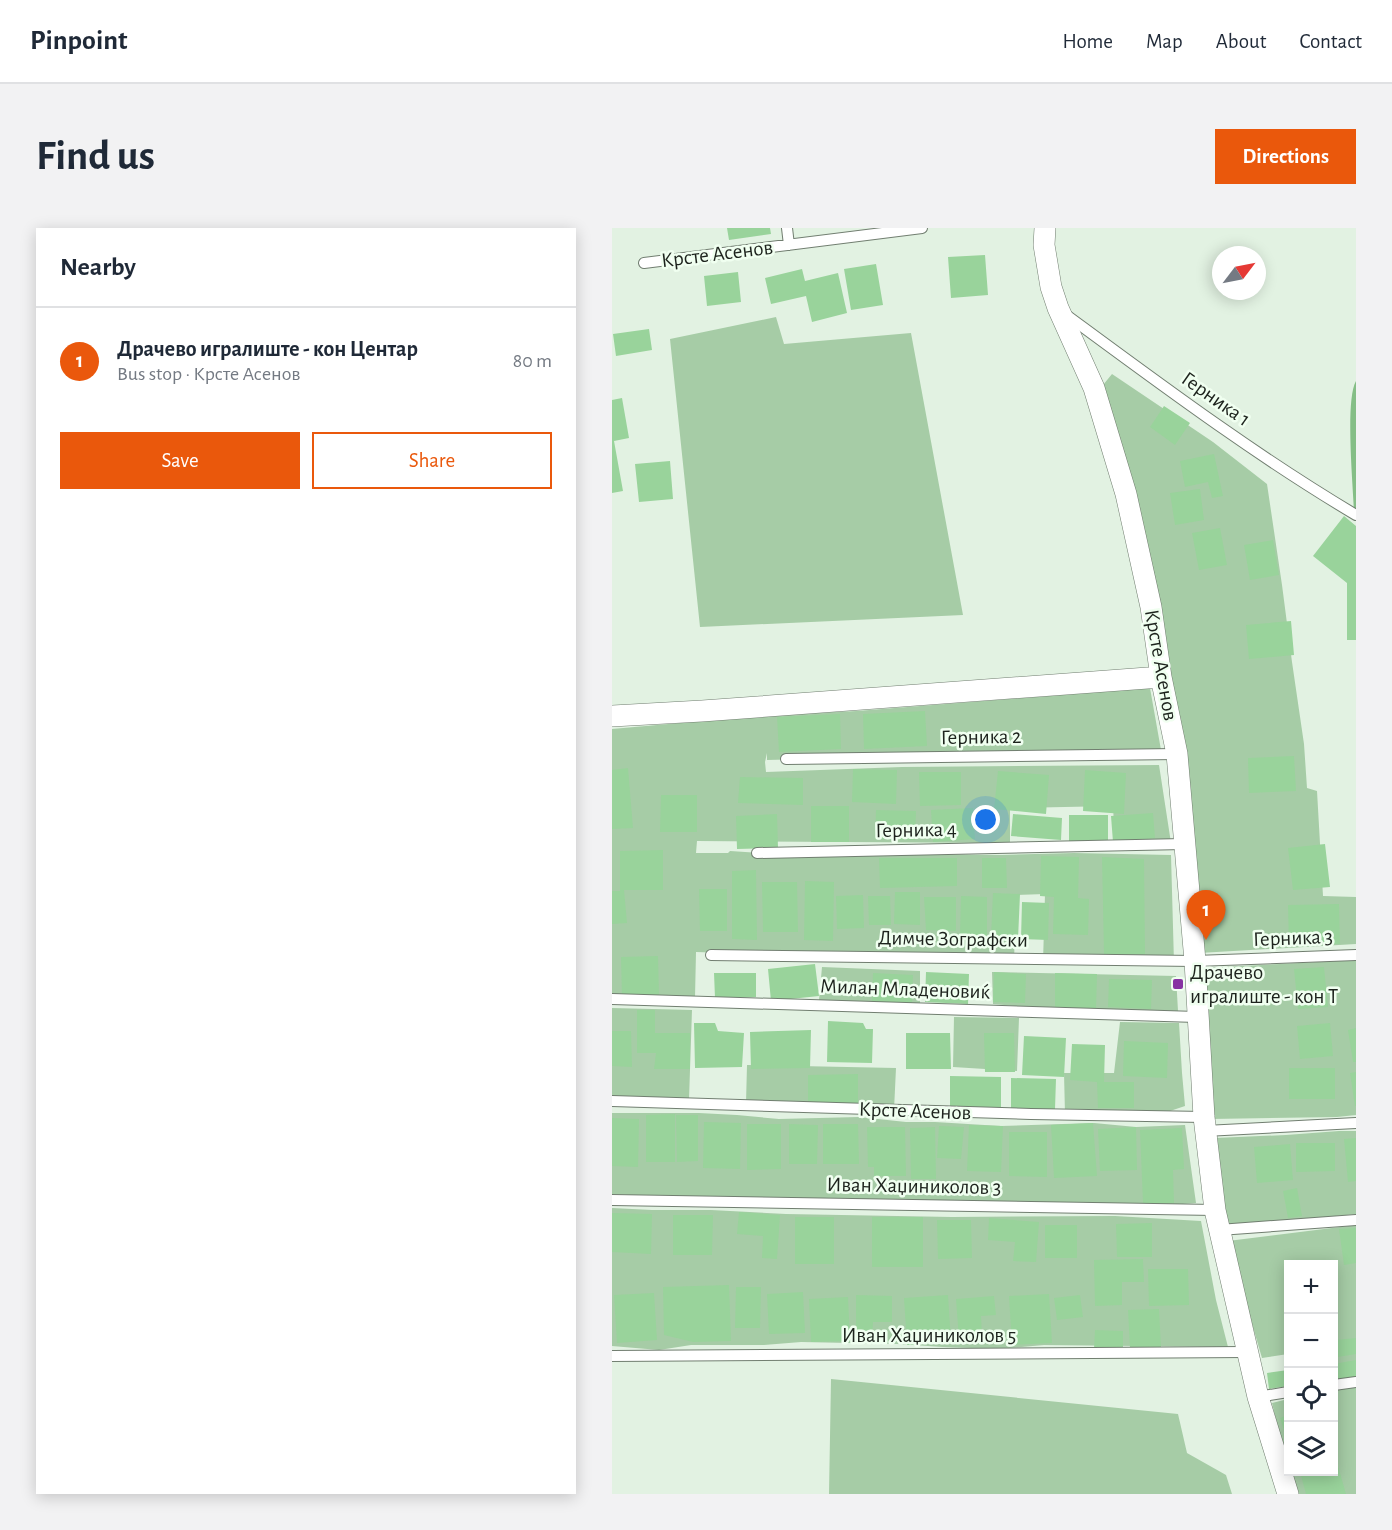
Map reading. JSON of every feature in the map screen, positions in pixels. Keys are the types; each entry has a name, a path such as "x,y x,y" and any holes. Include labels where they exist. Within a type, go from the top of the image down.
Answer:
{"street":[{"name":"Крсте Асенов","path":"1045,228 1044,245 1058,309 1094,388 1126,494 1151,607 1161,677 1177,754 1195,961 1204,1124 1217,1220 1246,1352 1288,1494"},
{"path":"612,716 1161,677"}],"lane":[{"name":"Крсте Асенов","path":"788,228 789,245"},
{"name":"Крсте Асенов","path":"644,263 922,228"},
{"name":"Герника 1","path":"1058,309 1167,390 1284,470 1356,515"},
{"name":"Герника 2","path":"786,759 1177,754"},
{"name":"Герника 4","path":"757,853 1184,844"},
{"name":"Димче Зографски","path":"711,955 1195,961"},
{"name":"Герника 3","path":"1195,961 1356,955"},
{"name":"Милан Младеновиќ","path":"612,999 1197,1017"},
{"name":"Крсте Асенов","path":"612,1101 1031,1114 1204,1124 1356,1124"},
{"name":"Иван Хаџиниколов 3","path":"612,1200 1217,1220 1356,1220"},
{"name":"Иван Хаџиниколов 5","path":"612,1356 1246,1352"},
{"path":"1338,1384 1356,1382"},
{"path":"1258,1397 1284,1393"}],"green space":[{"path":"776,317 784,344 911,333 963,615 700,627 670,339"},
{"path":"1112,374 1213,442 1267,484 1304,744 1307,788 1317,791 1323,896 1356,897 1356,944 1199,953 1196,902 1103,385"},
{"path":"1356,381 1356,512 1354,511 1350,424"},
{"path":"1150,688 1161,750 767,760 767,753 766,772 902,767 1159,765 1171,843 1115,844 1113,806 1010,808 1010,843 697,841 696,853 728,853 730,851 1171,855 1174,963 1043,962 1045,894 1016,895 1014,962 696,952 695,997 612,995 612,729 771,715 857,711"},
{"path":"1356,960 1356,1115 1210,1119 1203,968"},
{"path":"822,967 920,971 920,1004 819,1000"},
{"path":"992,972 1176,976 1178,1011 1040,1008 993,1004"},
{"path":"612,1008 692,1010 689,1100 612,1101"},
{"path":"954,1017 1019,1018 1017,1071 953,1067"},
{"path":"1120,1022 1179,1023 1185,1106 1167,1112 1065,1114 1064,1073 1114,1073"},
{"path":"747,1065 896,1068 894,1110 746,1103"},
{"path":"612,1113 699,1113 779,1119 859,1117 906,1122 1001,1126 1094,1123 1136,1127 1185,1125 1196,1203 1142,1207 612,1194"},
{"path":"1356,1131 1356,1214 1226,1227 1215,1138"},
{"path":"612,1208 952,1217 1115,1216 1201,1221 1216,1300 1228,1347 1044,1345 998,1349 801,1342 764,1345 691,1345 659,1350 612,1346"},
{"path":"1356,1225 1356,1374 1338,1377 1338,1260 1284,1260 1284,1355 1262,1358 1228,1241"},
{"path":"831,1379 1178,1414 1187,1453 1226,1475 1232,1494 829,1494"},
{"path":"1356,1386 1356,1494 1296,1494 1290,1476 1338,1476 1338,1389"},
{"path":"1284,1400 1284,1453 1272,1403"}],"building":[{"path":"727,228 770,228 771,234 729,240"},
{"path":"985,255 988,295 951,298 948,257"},
{"path":"876,264 883,305 851,310 844,269"},
{"path":"802,269 805,281 838,273 847,313 812,322 806,296 771,304 765,278"},
{"path":"738,272 741,302 707,306 704,276"},
{"path":"649,329 652,350 616,356 613,334"},
{"path":"622,398 629,438 614,441 623,491 612,493 612,400"},
{"path":"1164,406 1190,423 1175,445 1150,427"},
{"path":"1214,454 1223,496 1212,498 1208,482 1185,487 1180,461"},
{"path":"670,461 673,499 639,502 635,464"},
{"path":"1200,489 1204,520 1175,525 1170,493"},
{"path":"1344,516 1356,526 1356,640 1347,640 1347,583 1313,556"},
{"path":"1220,528 1227,565 1199,570 1192,533"},
{"path":"1273,540 1279,575 1250,580 1244,545"},
{"path":"1291,621 1294,655 1249,659 1246,625"},
{"path":"925,711 927,746 864,749 863,714"},
{"path":"840,714 841,749 779,752 777,717"},
{"path":"1294,756 1296,791 1249,793 1248,758"},
{"path":"628,768 633,828 612,829 612,770"},
{"path":"853,769 897,770 896,804 852,802"},
{"path":"1085,770 1126,773 1124,814 1083,811"},
{"path":"998,771 1049,775 1046,814 994,809"},
{"path":"919,772 961,772 961,805 920,806"},
{"path":"740,777 803,778 803,805 738,803"},
{"path":"661,795 697,795 697,832 660,832"},
{"path":"811,806 849,806 849,842 811,842"},
{"path":"973,808 975,839 933,842 931,810"},
{"path":"876,810 916,811 915,840 875,839"},
{"path":"1153,813 1155,838 1113,842 1111,816"},
{"path":"777,814 778,848 737,849 736,816"},
{"path":"1013,814 1062,818 1061,840 1011,836"},
{"path":"1069,815 1108,815 1108,841 1069,841"},
{"path":"1325,844 1330,887 1293,890 1288,848"},
{"path":"663,850 663,890 624,890 627,923 612,924 612,891 620,891 620,851"},
{"path":"1041,856 1079,857 1078,898 1089,899 1088,935 1053,934 1054,897 1040,896"},
{"path":"1102,857 1144,859 1145,954 1104,954"},
{"path":"879,858 957,858 957,886 880,888"},
{"path":"982,858 1006,858 1007,888 982,888"},
{"path":"756,870 757,940 732,939 732,871"},
{"path":"805,881 834,882 833,941 804,940"},
{"path":"762,882 797,882 798,932 763,932"},
{"path":"699,889 727,889 727,931 700,931"},
{"path":"895,892 920,892 920,925 894,924"},
{"path":"993,893 1020,894 1018,939 991,938"},
{"path":"863,895 864,928 837,929 836,896"},
{"path":"868,896 890,896 891,925 869,925"},
{"path":"961,896 987,897 987,935 960,935"},
{"path":"924,897 956,897 956,931 926,930"},
{"path":"1022,902 1049,903 1048,940 1021,939"},
{"path":"1339,904 1340,944 1289,945 1288,905"},
{"path":"658,956 659,996 622,996 621,957"},
{"path":"815,964 819,996 771,1001 768,969"},
{"path":"1324,967 1328,1007 1298,1009 1294,969"},
{"path":"926,972 969,974 968,1004 925,1002"},
{"path":"994,972 1026,974 1025,1003 993,1002"},
{"path":"714,973 756,973 756,997 715,998"},
{"path":"873,973 913,975 912,1003 872,1002"},
{"path":"1055,973 1097,974 1096,1009 1055,1008"},
{"path":"1109,979 1152,980 1151,1009 1108,1007"},
{"path":"637,1010 655,1010 655,1033 690,1033 690,1069 654,1069 656,1053 637,1053"},
{"path":"828,1021 863,1023 866,1029 873,1029 872,1063 827,1062"},
{"path":"694,1023 715,1023 718,1031 744,1033 742,1067 695,1068"},
{"path":"1330,1023 1333,1056 1300,1059 1297,1026"},
{"path":"1356,1028 1356,1062 1353,1062 1348,1030"},
{"path":"811,1030 810,1068 751,1069 750,1032"},
{"path":"612,1031 631,1031 632,1067 612,1066"},
{"path":"906,1033 950,1033 951,1069 906,1069"},
{"path":"984,1033 1014,1033 1015,1072 985,1072"},
{"path":"1024,1036 1066,1038 1064,1077 1022,1075"},
{"path":"1124,1041 1168,1043 1167,1078 1123,1076"},
{"path":"1072,1044 1105,1045 1104,1082 1134,1082 1134,1108 1098,1108 1097,1082 1070,1080"},
{"path":"1289,1068 1335,1068 1335,1099 1289,1099"},
{"path":"1356,1072 1356,1106 1355,1106 1350,1073"},
{"path":"858,1074 858,1103 808,1104 808,1075"},
{"path":"950,1076 1001,1077 1001,1109 950,1108"},
{"path":"1011,1078 1056,1079 1055,1109 1011,1109"},
{"path":"675,1114 675,1162 646,1162 646,1115"},
{"path":"676,1115 698,1115 698,1161 677,1162"},
{"path":"612,1118 639,1119 638,1167 612,1166"},
{"path":"704,1122 741,1123 740,1169 703,1168"},
{"path":"1093,1123 1097,1176 1054,1178 1051,1125"},
{"path":"747,1124 781,1124 781,1169 747,1170"},
{"path":"789,1124 818,1125 817,1164 789,1164"},
{"path":"823,1124 858,1124 859,1164 823,1164"},
{"path":"969,1125 1003,1126 1001,1172 967,1171"},
{"path":"939,1126 964,1127 961,1159 937,1158"},
{"path":"867,1127 905,1127 906,1176 874,1176 874,1167 868,1167"},
{"path":"935,1127 936,1179 911,1179 910,1128"},
{"path":"1136,1127 1137,1170 1100,1171 1098,1129"},
{"path":"1182,1128 1184,1169 1173,1170 1174,1203 1143,1203 1140,1130"},
{"path":"1009,1132 1047,1132 1047,1177 1009,1176"},
{"path":"1356,1138 1356,1181 1348,1182 1344,1139"},
{"path":"1296,1143 1335,1143 1335,1171 1296,1172"},
{"path":"1290,1144 1293,1180 1257,1183 1254,1147"},
{"path":"1297,1188 1302,1216 1288,1218 1283,1191"},
{"path":"739,1212 780,1215 777,1259 762,1258 763,1236 737,1234"},
{"path":"612,1213 652,1214 651,1254 612,1252"},
{"path":"673,1215 713,1215 712,1255 673,1255"},
{"path":"795,1217 834,1217 834,1264 795,1264"},
{"path":"872,1217 923,1217 923,1267 872,1267"},
{"path":"989,1218 1039,1222 1036,1262 1013,1261 1015,1242 988,1240"},
{"path":"937,1220 971,1220 972,1258 938,1259"},
{"path":"1152,1223 1152,1257 1117,1257 1116,1224"},
{"path":"1045,1225 1077,1225 1077,1258 1045,1258"},
{"path":"1356,1228 1356,1263 1344,1265 1339,1229"},
{"path":"1143,1259 1144,1282 1122,1282 1122,1305 1095,1306 1094,1260"},
{"path":"1148,1269 1188,1269 1189,1305 1149,1306"},
{"path":"729,1285 731,1341 693,1342 664,1335 663,1287"},
{"path":"736,1287 761,1287 760,1328 735,1328"},
{"path":"803,1292 805,1333 769,1334 767,1294"},
{"path":"654,1293 657,1340 617,1343 614,1295"},
{"path":"1049,1294 1052,1343 1012,1345 1009,1296"},
{"path":"856,1295 892,1296 892,1322 873,1322 872,1342 856,1342"},
{"path":"948,1295 951,1342 907,1345 904,1298"},
{"path":"1080,1295 1083,1317 1057,1320 1054,1298"},
{"path":"994,1296 996,1315 981,1316 982,1337 959,1339 956,1299"},
{"path":"848,1297 850,1341 811,1342 809,1299"},
{"path":"1159,1309 1161,1347 1130,1348 1128,1310"},
{"path":"1095,1330 1123,1331 1123,1350 1094,1349"},
{"path":"1356,1338 1356,1354 1338,1357 1338,1340"},
{"path":"1356,1360 1356,1377 1338,1380 1338,1363"},
{"path":"1284,1371 1284,1387 1269,1389 1267,1373"},
{"path":"1284,1416 1284,1430 1280,1418"},
{"path":"1338,1466 1346,1494 1306,1494 1301,1476 1338,1476"}],"place":[{"name":"Драчево игралиште - кон Центар","path":"1206,940"},
{"name":"Драчево игралиште - кон T","path":"1178,984"}]}
